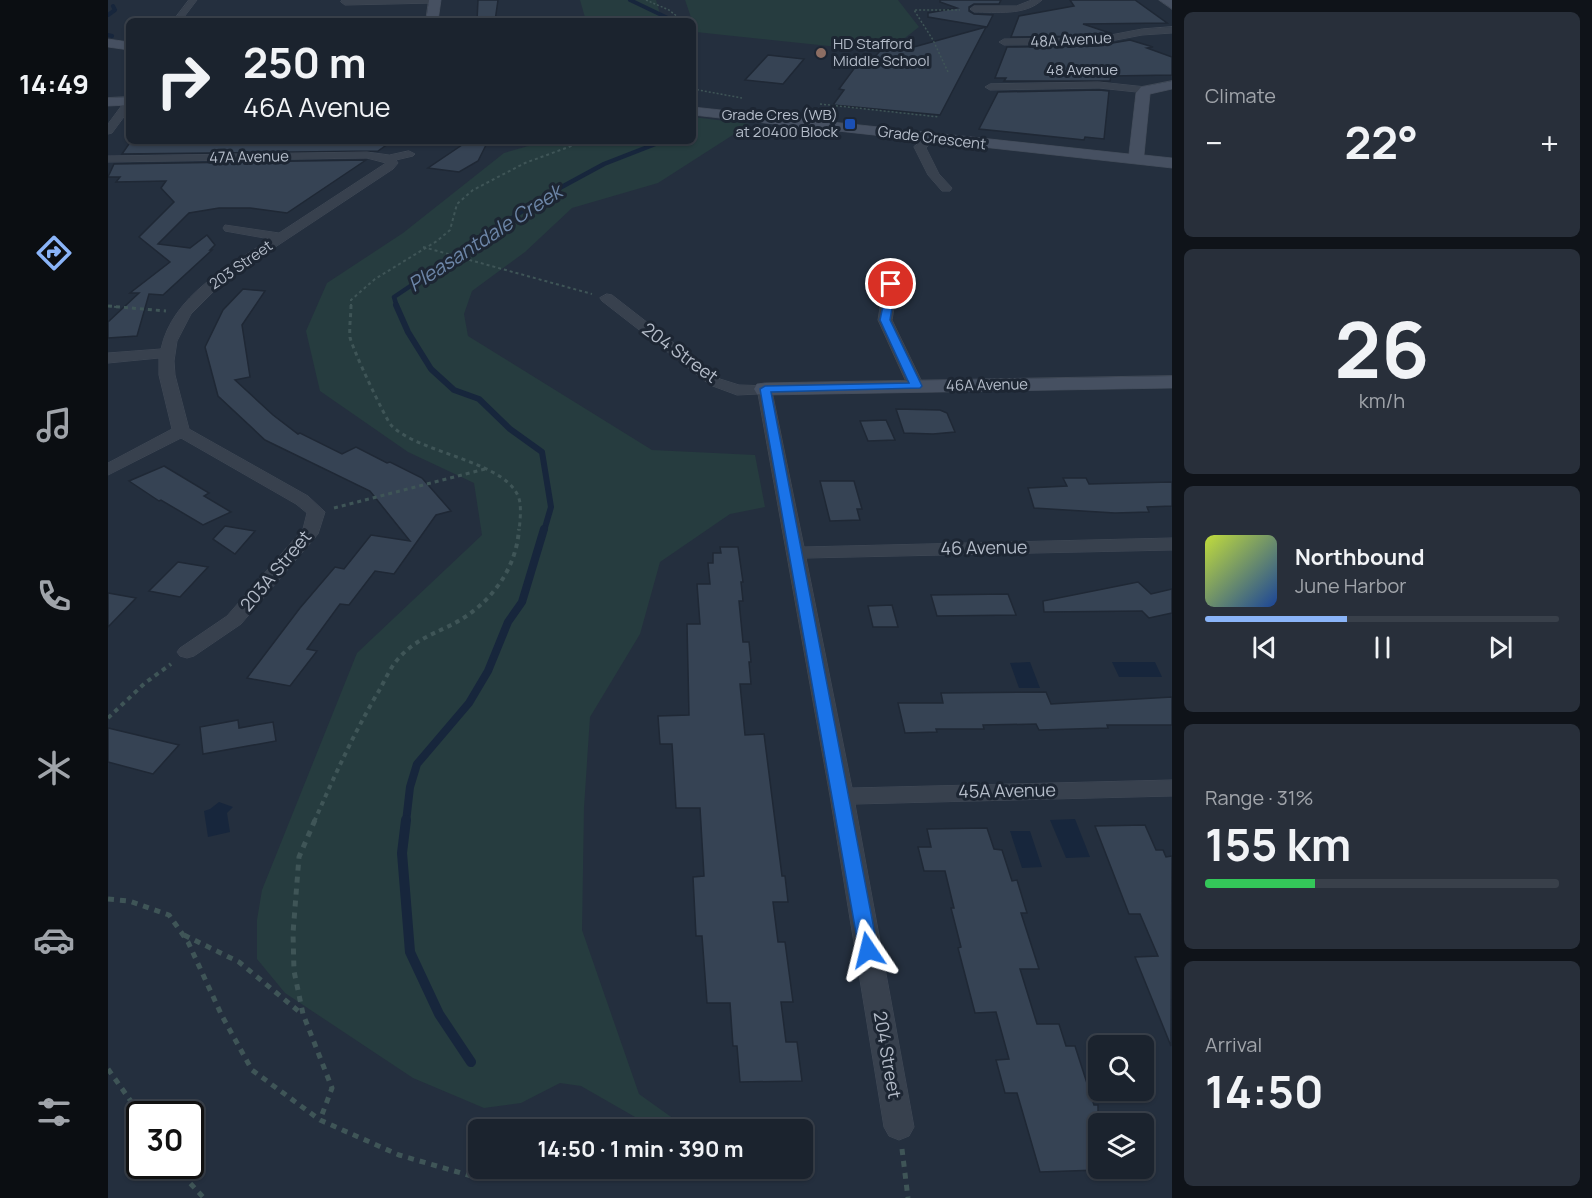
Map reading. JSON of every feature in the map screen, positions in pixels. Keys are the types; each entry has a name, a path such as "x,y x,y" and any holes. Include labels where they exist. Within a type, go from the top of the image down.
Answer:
{"street":[{"path":"179,18 192,0"},
{"path":"345,2 435,0 432,18"},
{"path":"974,9 1015,8 1030,5 1038,0"},
{"path":"1165,0 1172,5"},
{"name":"48A Avenue","path":"1004,42 1095,41 1142,32 1172,30"},
{"path":"108,43 126,46"},
{"name":"48 Avenue","path":"990,87 1099,85 1146,90 1172,85"},
{"path":"1136,160 1142,97 1146,90"},
{"path":"108,102 126,102"},
{"path":"108,131 126,106"},
{"name":"Grade Crescent","path":"696,111 1172,163"},
{"path":"931,137 920,147 934,175 946,188"},
{"path":"389,158 410,154"},
{"name":"47A Avenue","path":"108,159 367,155 389,158"},
{"name":"203 Street","path":"181,431 166,375 166,353 182,317 198,297 219,278 388,167 392,163 389,158"},
{"path":"229,228 280,237"},
{"path":"891,284 885,320 916,386"},
{"name":"204 Street","path":"607,298 715,382 737,390 765,389 842,795 899,1127"},
{"path":"108,358 166,353"},
{"name":"46A Avenue","path":"765,389 1172,381"},
{"path":"108,470 181,431"},
{"name":"203A Street","path":"181,431 302,500 316,512 312,530 234,620 187,652"},
{"name":"46 Avenue","path":"795,553 1172,544"},
{"name":"45A Avenue","path":"842,795 1172,788"}],"path":[{"path":"646,0 669,10 678,18"},
{"path":"948,72 928,29 914,10 960,10"},
{"path":"820,104 939,117"},
{"path":"320,1120 332,1088 303,1014 294,971 293,933 299,857 348,744 397,660 419,639 448,627 476,611 502,582 518,549 519,501 505,479 485,469 430,449 409,438 390,424 350,339 351,300 375,279 437,241 450,230 452,215 458,202 475,189 494,177 543,155 576,144"},
{"path":"423,248 607,298"},
{"path":"108,306 173,311"},
{"path":"316,512 485,469"},
{"path":"108,718 145,683 187,652"},
{"path":"108,899 129,901 169,915 184,935 210,986 222,1016 252,1070 320,1120 399,1155 468,1175"},
{"path":"184,935 239,962 303,1014"},
{"path":"108,1069 131,1101"},
{"path":"899,1127 908,1198"},
{"path":"184,1179 204,1198"}],"green space":[{"path":"580,0 656,0 661,18 585,18"},
{"path":"685,0 898,0 919,27 901,41 848,48 696,32 696,18 691,18"},
{"path":"696,117 750,124 658,183 572,208 525,252 472,291 464,314 468,336 652,450 755,455 765,507 730,514 660,562 640,634 590,717 584,807 582,930 639,1094 674,1119 639,1119 581,1086 560,1083 521,1103 484,1108 413,1078 285,993 257,959 257,920 262,890 357,653 482,535 474,483 408,452 320,391 306,331 327,283 403,233 504,153 536,144 696,144"}],"water":[{"path":"1030,662 1040,688 1019,688 1010,663"},
{"path":"1112,662 1155,662 1162,677 1119,677"},
{"path":"219,802 233,807 227,813 230,832 208,837 204,811"},
{"path":"1075,819 1090,857 1066,858 1050,820"},
{"path":"1010,831 1030,831 1042,867 1022,868"}],"building":[{"path":"478,0 498,0 495,18 477,18"},
{"path":"940,0 1001,0 999,4 974,4 969,7 969,11 974,14 993,15 987,27 928,17 928,13 957,8 940,2"},
{"path":"1070,0 1135,0 1167,23 1083,24 1110,33 1095,36 1011,37 1019,16 1074,6"},
{"path":"986,27 940,115 833,105 844,90 839,89 856,66 865,67 882,49 903,50"},
{"path":"1130,40 1153,47 1147,48 1172,57 1172,75 1111,76 1110,81 1004,81 1006,78 995,78 1007,47 1095,46"},
{"path":"768,55 804,59 783,84 745,80"},
{"path":"1109,91 1104,139 1085,137 1084,140 979,129 998,92"},
{"path":"129,144 388,144 378,151 122,154"},
{"path":"464,144 486,144 478,161 459,172 428,168"},
{"path":"366,160 287,213 250,208 219,208 189,213 158,244 190,248 207,235 215,245 210,250 212,250 163,295 149,294 137,336 108,338 108,322 139,293 130,293 170,262 139,237 174,202 161,188 166,181 116,182 120,177 108,177 114,164"},
{"path":"243,289 265,291 242,325 250,377 235,380 273,415 298,434 342,454 356,447 422,478 451,511 436,515 394,574 375,571 349,605 340,604 307,649 317,651 290,686 247,678 300,608 335,567 344,569 371,535 410,541 370,491 265,440 218,396 205,347 223,310"},
{"path":"896,409 940,410 947,413 955,432 904,433"},
{"path":"886,420 895,440 868,441 860,421"},
{"path":"164,466 209,493 204,496 231,512 203,525 161,500 159,501 129,481"},
{"path":"1063,478 1086,478 1089,484 1172,482 1172,506 1147,507 1149,512 1115,513 1034,508 1028,488 1067,486"},
{"path":"820,481 854,481 862,509 857,509 860,520 830,521"},
{"path":"225,526 255,531 235,554 213,539"},
{"path":"720,547 738,547 743,582 741,582 743,601 739,601 743,642 749,642 751,662 749,662 751,684 740,684 745,735 764,734 782,876 785,876 788,902 773,902 778,942 785,942 793,1002 781,1002 786,1042 797,1042 802,1081 740,1082 737,1046 733,1046 730,1003 707,1003 702,936 696,936 693,877 704,876 700,808 676,808 672,744 660,744 658,716 689,715 687,624 700,624 697,584 710,584 708,563 713,563 713,553 721,553"},
{"path":"178,562 208,567 180,597 149,591"},
{"path":"1138,582 1151,594 1172,589 1172,613 1149,618 1142,611 1044,612 1043,601"},
{"path":"108,593 136,598 108,627"},
{"path":"1008,594 1016,615 937,616 931,595"},
{"path":"892,605 898,627 873,627 868,606"},
{"path":"1046,692 1051,704 1172,697 1172,725 1107,725 1108,728 1039,730 1036,724 983,725 984,729 936,729 937,732 905,733 898,703 943,703 941,693"},
{"path":"238,720 239,728 273,722 276,741 203,754 200,727"},
{"path":"108,728 179,745 153,774 108,762"},
{"path":"1145,825 1156,850 1163,850 1166,857 1172,856 1171,1046 1135,957 1158,956 1140,914 1129,914 1095,826"},
{"path":"987,828 994,849 1002,850 1012,881 1017,880 1027,913 1021,913 1039,969 1020,969 1037,1024 1059,1024 1066,1046 1075,1046 1088,1086 1088,1101 1098,1105 1098,1113 1088,1113 1088,1170 1040,1172 1017,1093 1005,1093 996,1060 1009,1059 996,1012 975,1013 958,948 961,947 945,871 924,871 918,847 931,847 927,829"}],"waterway":[{"name":"Pleasantdale Creek","path":"630,0 668,18"},
{"path":"108,15 115,10 113,6"},
{"path":"108,35 112,36"},
{"name":"Pleasantdale Creek","path":"397,307 394,297 545,196 604,164 655,144"},
{"name":"Pleasantdale Creek","path":"396,305 408,332 431,369 454,390 479,399 510,429 542,452 551,507 544,531"},
{"name":"Pleasantdale Creek","path":"406,822 410,787 417,764 469,703 488,671 508,622 522,602 544,529"},
{"name":"Pleasantdale Creek","path":"406,820 402,853 410,952 439,1014 471,1062"}],"place":[{"name":"HD Stafford Middle School","path":"821,53"},
{"name":"Grade Cres (WB) at 20400 Block","path":"850,124"}],"route":[{"path":"868,950 842,795 765,389 916,386 885,320 891,284"}]}
